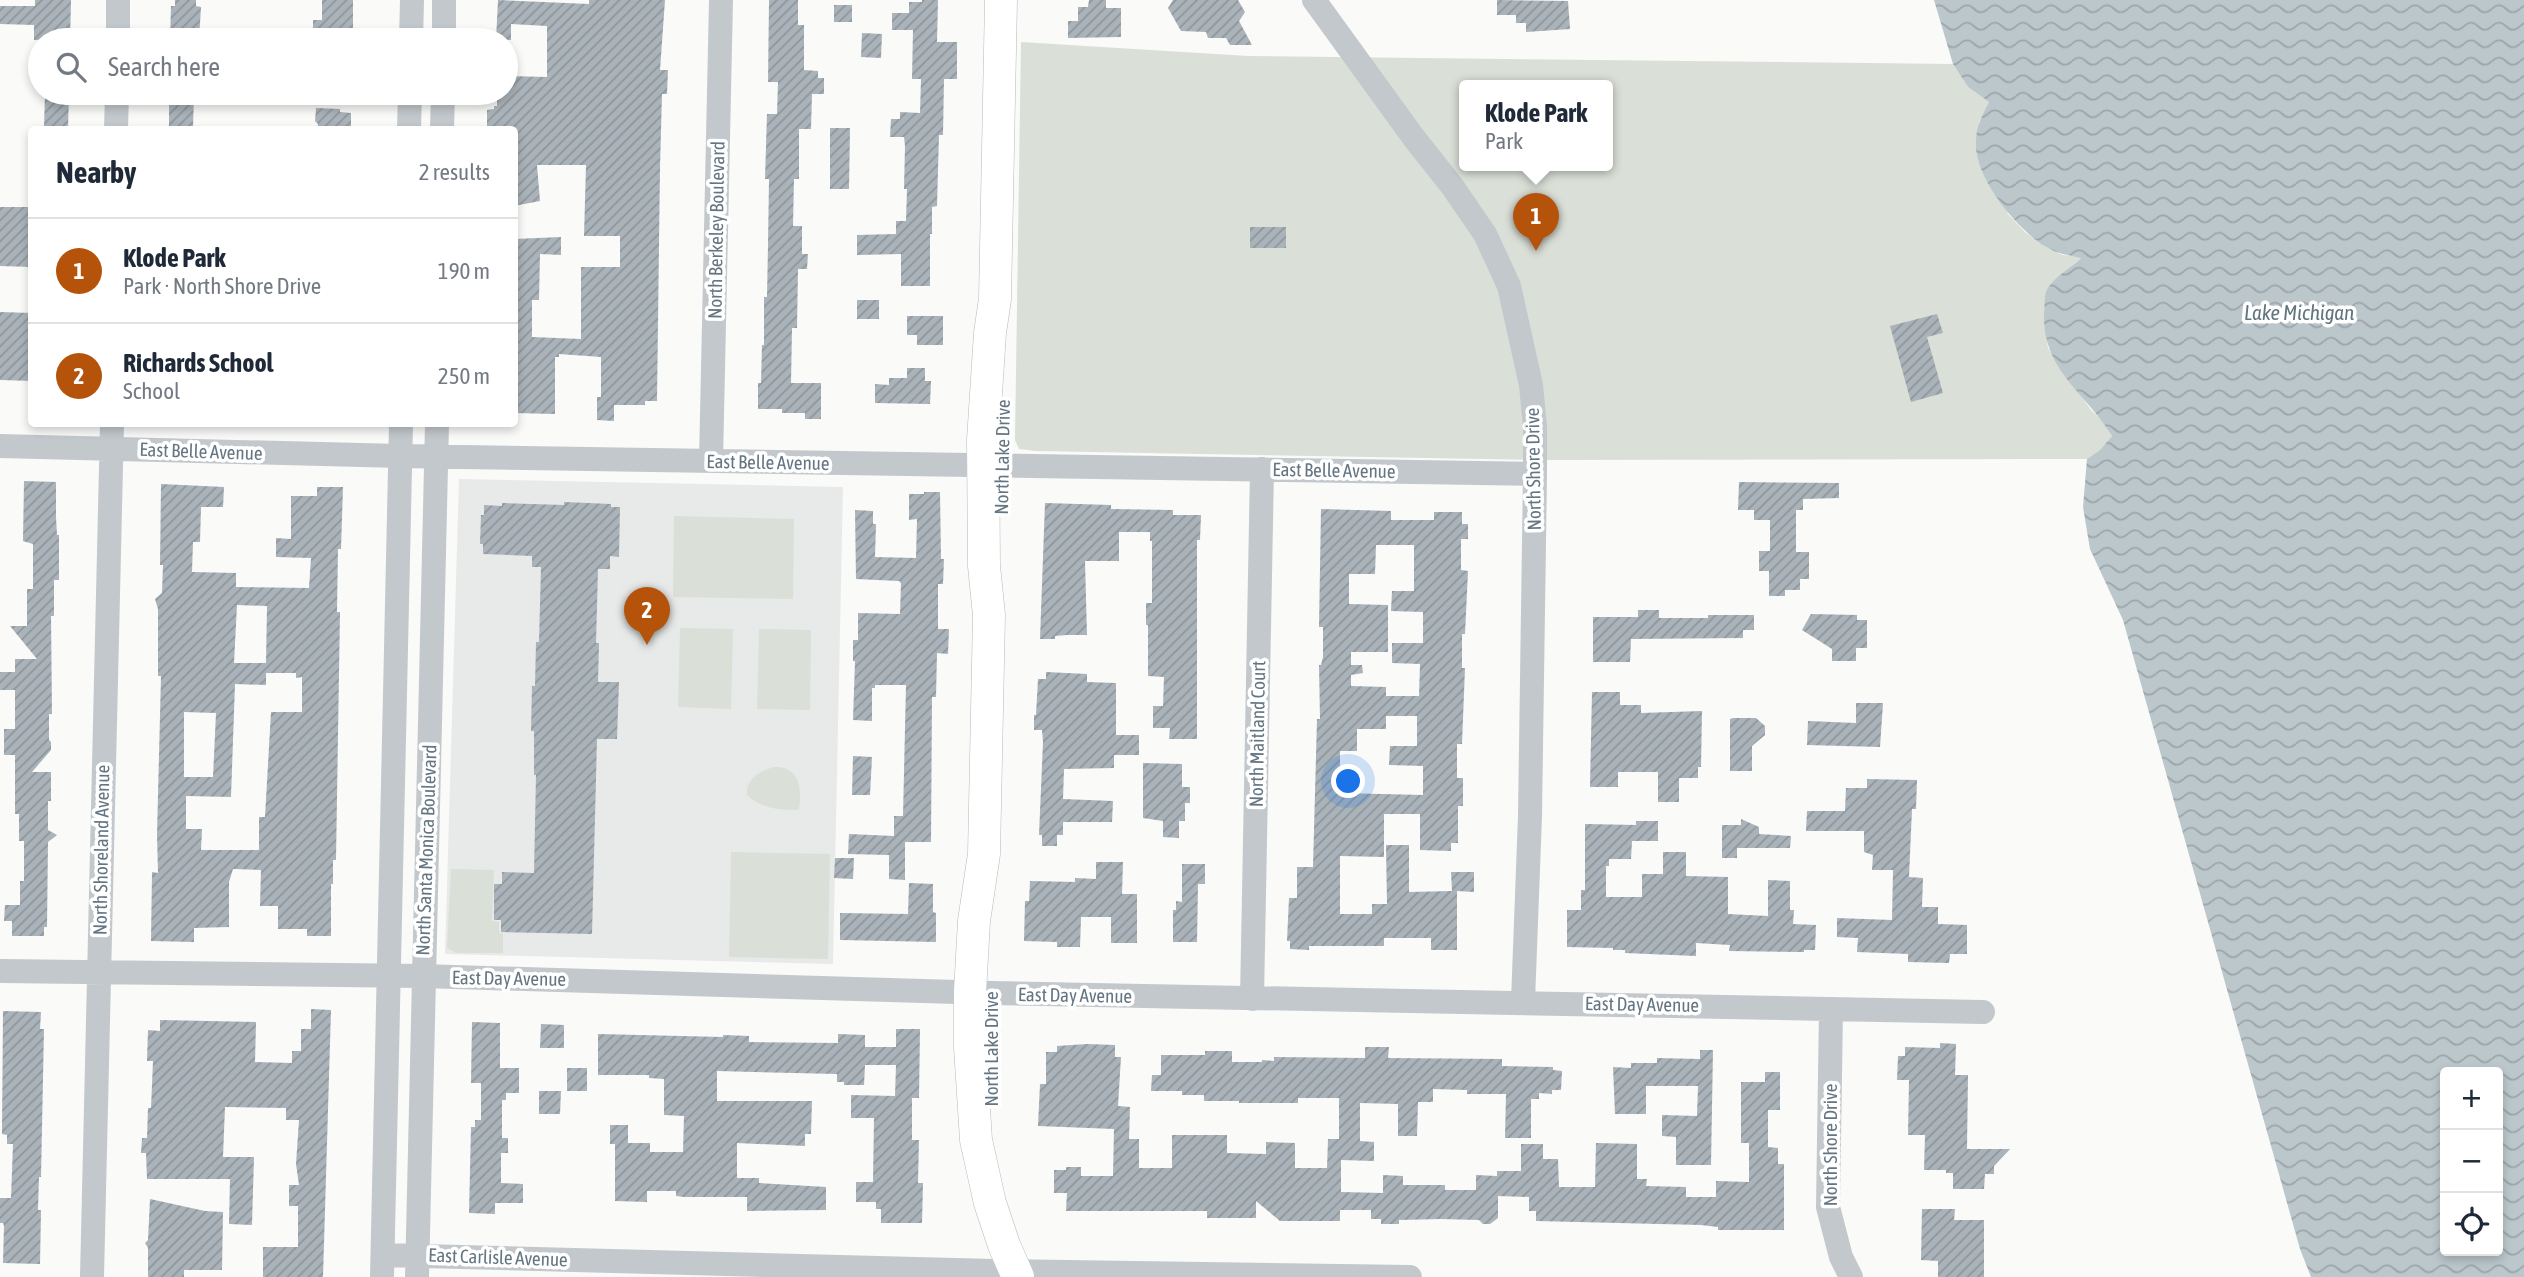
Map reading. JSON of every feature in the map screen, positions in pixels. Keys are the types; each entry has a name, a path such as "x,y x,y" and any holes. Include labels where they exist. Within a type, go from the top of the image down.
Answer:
{"main road":[{"name":"North Lake Drive","path":"1000,0 995,299 990,333 993,465 984,566 989,615 984,855 977,891 981,992 994,1144 1027,1274"}],"street":[{"path":"117,28 118,0"},
{"path":"411,28 412,0"},
{"path":"444,0 444,28"},
{"name":"North Berkeley Boulevard","path":"711,461 721,0"},
{"name":"North Shore Drive","path":"1314,0 1485,234 1509,286 1531,385 1535,427 1535,474 1530,816 1523,1001"},
{"path":"116,126 117,105"},
{"path":"409,126 410,105"},
{"path":"442,126 443,105"},
{"name":"North Shoreland Avenue","path":"92,1277 111,427"},
{"name":"North Santa Monica Boulevard","path":"382,1266 401,427"},
{"name":"North Santa Monica Boulevard","path":"418,1266 422,976 437,427"},
{"name":"East Belle Avenue","path":"0,446 436,457 1535,474"},
{"name":"North Maitland Court","path":"1252,999 1262,469"},
{"name":"East Day Avenue","path":"0,971 422,976 1252,999 1523,1001 1983,1012"},
{"name":"North Shore Drive","path":"1831,1009 1828,1207 1841,1257 1851,1277"},
{"name":"East Carlisle Avenue","path":"382,1266 1410,1277"}],"shaded area":[{"path":"1021,42 1248,56 1953,64 1968,87 1989,102 1979,122 2008,214 2025,232 2047,248 2063,255 2082,257 2062,274 2046,293 2044,324 2048,348 2112,436 2100,450 2087,459 1535,460 1019,449 1015,440"},
{"path":"459,479 843,487 833,964 445,954"},
{"path":"674,516 794,519 793,599 673,597"},
{"path":"680,628 733,629 731,709 678,707"},
{"path":"759,629 811,630 810,710 757,709"},
{"path":"774,767 789,770 797,780 799,809 770,807 747,795 751,780"},
{"path":"731,852 830,854 828,959 729,957"},
{"path":"451,869 494,870 492,921 499,922 499,933 503,934 503,953 456,953 447,948"}],"water":[{"name":"Lake Michigan","path":"1934,0 2524,0 2524,1277 2311,1277 2300,1249 2123,620 2090,549 2083,507 2087,459 2100,450 2112,436 2058,366 2045,334 2044,314 2045,294 2049,287 2081,258 2046,247 2023,228 1999,201 1977,156 1977,131 1989,102 1968,87 1953,64"}],"building":[{"path":"35,0 71,0 70,28 0,24 0,6 35,6"},
{"path":"175,0 196,0 196,6 201,7 200,28 170,28 171,6 175,6"},
{"path":"322,0 353,0 353,28 313,28 313,20 322,20"},
{"path":"498,0 589,4 589,0 665,0 660,70 668,70 667,94 662,94 657,401 645,401 645,405 614,405 614,421 597,420 597,397 601,397 601,357 559,354 559,357 555,357 555,414 518,413 518,239 561,237 561,255 540,254 539,300 532,300 532,337 581,339 581,267 620,267 620,236 584,236 586,165 537,165 540,201 518,205 518,126 487,126 487,110 494,109 497,105 518,105 518,76 547,77 547,26 511,24 511,28 497,28"},
{"path":"769,0 798,0 798,25 804,25 804,70 818,71 818,78 824,78 824,94 812,94 811,129 799,129 799,179 794,179 793,226 802,226 802,254 808,254 807,269 798,269 797,328 792,328 791,383 821,383 821,419 805,419 805,413 782,413 782,409 758,409 758,383 761,383 764,345 764,297 767,297 767,114 777,114 778,82 768,82"},
{"path":"938,0 937,42 957,42 957,79 944,79 937,206 932,207 930,234 930,286 901,286 901,254 857,255 857,235 896,234 896,221 906,221 904,137 890,137 891,119 900,119 900,112 920,113 921,79 912,79 913,30 892,30 892,13 909,13 909,2"},
{"path":"1089,0 1106,0 1106,8 1121,8 1121,37 1068,38 1068,21 1078,21 1078,7 1088,7"},
{"path":"1173,0 1238,0 1245,12 1239,21 1252,45 1230,45 1226,38 1208,38 1206,32 1181,31 1168,8"},
{"path":"1497,0 1568,1 1570,29 1526,32 1526,23 1516,23 1516,15 1497,15"},
{"path":"834,5 852,5 852,22 834,22"},
{"path":"862,33 882,34 881,58 861,57"},
{"path":"45,105 69,105 68,126 44,126"},
{"path":"169,105 194,105 193,126 169,126"},
{"path":"316,108 340,109 340,112 351,113 351,126 318,126 315,121"},
{"path":"830,128 850,128 849,189 830,189"},
{"path":"0,207 28,207 28,267 0,266"},
{"path":"1250,227 1286,227 1286,248 1250,248"},
{"path":"857,300 879,300 879,319 857,319"},
{"path":"0,312 28,313 28,381 0,380"},
{"path":"1937,314 1943,333 1927,337 1943,393 1911,402 1890,326"},
{"path":"907,316 943,316 943,345 917,345 917,335 907,335"},
{"path":"907,368 925,368 925,381 931,381 930,404 875,403 875,384 889,385 889,378 907,378"},
{"path":"24,481 56,482 59,535 59,580 54,580 54,616 51,616 51,750 32,772 51,772 48,830 57,835 48,842 47,927 44,927 44,936 12,936 12,921 4,921 5,905 20,905 20,881 24,881 24,841 19,841 19,814 15,814 15,755 4,755 4,729 15,729 15,690 0,690 0,672 15,672 15,659 37,659 10,626 27,626 27,589 33,589 33,544 23,541"},
{"path":"1739,482 1839,483 1839,498 1803,499 1803,510 1796,510 1796,552 1809,552 1809,579 1800,579 1800,590 1785,590 1785,596 1769,596 1769,571 1759,571 1759,551 1770,551 1770,520 1754,520 1754,510 1738,510"},
{"path":"161,484 224,487 223,507 201,507 200,542 193,542 192,572 236,573 236,587 309,588 311,558 276,557 276,538 291,539 291,496 317,496 317,487 343,487 341,549 338,549 337,612 340,612 336,860 333,860 331,884 331,936 307,936 307,929 278,929 278,906 260,906 261,870 233,869 229,882 229,927 194,928 194,942 151,941 152,872 158,873 161,676 158,676 158,609 155,599 162,593 163,565 160,565","holes":["237,605 267,606 266,663 234,663","266,673 296,673 296,678 302,677 302,712 271,712 265,817 259,817 259,850 201,850 202,829 186,829 186,796 231,797 235,684 266,685","184,712 216,713 213,777 184,777"]},
{"path":"940,492 941,559 944,559 943,584 938,584 938,629 949,629 948,654 937,653 936,697 932,697 931,842 905,842 905,880 889,879 889,855 848,854 849,834 894,836 894,816 903,816 906,685 875,685 875,688 872,688 872,721 853,720 853,640 858,640 858,613 900,614 901,583 856,579 855,510 873,511 873,524 876,524 875,557 916,558 917,519 909,520 909,494"},
{"path":"564,502 611,504 611,507 620,507 619,557 610,556 610,569 598,569 598,682 619,682 617,739 597,739 592,934 501,932 501,920 494,920 494,884 502,884 502,872 534,873 536,775 534,731 531,731 532,686 535,686 536,642 539,642 541,567 532,567 532,556 483,554 483,544 480,544 481,515 484,515 484,505 564,505"},
{"path":"1045,503 1111,505 1111,509 1173,510 1173,515 1201,515 1200,540 1197,540 1197,739 1169,739 1170,728 1153,728 1153,706 1163,706 1164,677 1148,676 1146,603 1152,603 1150,532 1119,532 1119,561 1085,561 1087,635 1040,639"},
{"path":"1321,509 1391,511 1391,520 1434,520 1434,512 1462,512 1462,524 1468,524 1468,539 1461,539 1461,570 1468,571 1465,634 1462,634 1462,668 1465,668 1462,744 1457,744 1457,778 1463,778 1463,806 1458,806 1458,843 1451,843 1451,851 1420,850 1420,814 1384,814 1384,857 1340,856 1340,914 1372,914 1372,904 1387,904 1386,845 1409,845 1409,892 1452,891 1451,872 1474,872 1474,892 1457,891 1457,950 1431,950 1431,938 1384,938 1384,946 1309,946 1309,950 1290,949 1290,941 1287,941 1289,898 1297,898 1297,867 1313,867 1317,719 1320,719 1319,665 1323,657 1323,627 1319,627","holes":["1376,545 1414,545 1414,591 1392,591 1391,611 1423,612 1423,643 1392,643 1392,663 1420,664 1419,696 1386,696 1386,687 1351,686 1351,675 1363,673 1362,665 1351,665 1351,652 1388,652 1388,605 1349,604 1349,574 1375,574","1386,716 1417,716 1417,746 1390,746 1389,765 1423,766 1423,795 1340,793 1340,751 1357,751 1357,729 1386,729"]},
{"path":"1638,610 1659,610 1659,618 1754,615 1754,630 1743,630 1743,638 1631,639 1630,662 1593,662 1593,617 1638,617"},
{"path":"1811,614 1857,615 1857,620 1867,620 1867,648 1856,648 1856,661 1832,661 1832,649 1802,630"},
{"path":"1046,672 1087,674 1087,682 1116,683 1116,735 1139,735 1139,755 1114,755 1114,768 1064,769 1063,799 1113,801 1112,822 1063,822 1063,835 1057,835 1057,846 1042,846 1042,835 1039,835 1043,742 1042,730 1034,730 1034,715 1038,679 1046,679"},
{"path":"1592,692 1620,692 1620,705 1641,705 1641,713 1702,711 1701,767 1698,767 1698,778 1679,778 1679,802 1658,802 1658,772 1618,772 1618,787 1590,787"},
{"path":"1856,703 1883,703 1880,747 1807,745 1808,721 1856,723"},
{"path":"1756,718 1765,726 1765,735 1752,746 1752,771 1730,771 1730,719"},
{"path":"853,756 872,757 870,795 852,795"},
{"path":"1143,763 1182,764 1182,787 1190,787 1190,803 1185,803 1185,821 1179,821 1179,838 1163,837 1163,821 1143,818"},
{"path":"1867,779 1917,780 1916,809 1912,809 1909,877 1923,878 1922,907 1938,907 1938,924 1967,925 1967,954 1950,954 1949,963 1908,962 1908,954 1857,952 1858,938 1837,937 1837,918 1892,920 1893,870 1872,870 1873,855 1864,852 1864,831 1806,831 1807,811 1845,811 1846,788 1867,788"},
{"path":"1741,819 1759,827 1759,834 1791,836 1790,848 1737,848 1737,858 1722,858 1722,825 1741,825"},
{"path":"1636,821 1658,821 1658,841 1632,841 1631,859 1609,859 1609,866 1606,866 1606,897 1642,897 1642,874 1663,874 1663,852 1686,852 1686,876 1728,877 1728,914 1768,916 1768,880 1790,881 1793,924 1816,925 1815,950 1729,951 1730,945 1696,943 1696,956 1625,953 1625,950 1613,948 1567,947 1567,910 1581,910 1581,890 1585,890 1585,824 1636,825"},
{"path":"835,858 854,858 853,879 834,878"},
{"path":"1096,862 1123,862 1122,894 1137,894 1137,943 1111,943 1111,917 1081,917 1080,947 1057,947 1057,942 1024,941 1025,901 1029,901 1030,881 1075,882 1075,878 1096,879"},
{"path":"1182,864 1205,864 1205,884 1198,884 1197,942 1173,942 1173,910 1176,910 1176,901 1182,902"},
{"path":"909,883 933,884 936,942 840,940 840,913 908,914"},
{"path":"311,1009 331,1010 323,1277 263,1277 263,1247 298,1247 298,1206 289,1206 289,1185 299,1185 296,1164 299,1120 286,1120 286,1108 225,1107 223,1157 254,1157 252,1225 229,1224 230,1179 147,1179 146,1153 141,1153 142,1138 147,1138 148,1108 151,1108 153,1061 147,1061 148,1030 160,1031 160,1020 256,1022 255,1062 292,1063 292,1051 301,1051 301,1029 311,1029"},
{"path":"3,1011 41,1012 40,1029 44,1029 38,1210 41,1210 40,1264 3,1263 4,1226 0,1223 0,1198 11,1198 13,1144 7,1144 7,1135 2,1134"},
{"path":"472,1022 500,1023 500,1068 519,1068 519,1093 506,1093 506,1100 502,1100 502,1138 508,1138 508,1153 501,1153 501,1183 523,1184 523,1203 495,1203 495,1214 469,1213 471,1127 475,1127 475,1120 481,1120 481,1083 471,1083"},
{"path":"541,1024 564,1025 564,1048 540,1048"},
{"path":"896,1029 920,1029 919,1098 912,1098 912,1140 919,1140 918,1183 923,1183 922,1223 881,1223 881,1209 876,1209 876,1202 856,1202 856,1182 873,1182 874,1118 851,1118 851,1095 895,1096 896,1065 865,1065 864,1085 844,1085 844,1082 837,1082 837,1074 717,1071 717,1101 812,1101 811,1134 805,1134 805,1146 737,1143 737,1178 759,1178 759,1183 826,1187 826,1210 747,1211 747,1197 684,1197 676,1196 676,1191 647,1191 647,1202 615,1201 615,1144 610,1144 610,1125 628,1125 628,1143 650,1143 650,1152 683,1152 684,1116 664,1115 664,1079 649,1078 649,1075 598,1075 598,1034 723,1035 749,1036 749,1042 838,1043 838,1034 865,1035 865,1047 896,1047"},
{"path":"1940,1043 1956,1044 1955,1075 1968,1075 1967,1149 2010,1149 1994,1166 1994,1174 1985,1174 1984,1189 1953,1189 1953,1173 1946,1173 1946,1170 1924,1170 1925,1135 1908,1135 1909,1080 1897,1080 1898,1056 1905,1056 1905,1047 1940,1048"},
{"path":"1115,1045 1115,1057 1121,1057 1118,1106 1130,1107 1129,1139 1139,1139 1139,1168 1172,1168 1172,1135 1227,1135 1227,1153 1266,1154 1266,1142 1295,1143 1295,1168 1327,1168 1328,1139 1339,1139 1339,1098 1298,1098 1298,1103 1239,1103 1204,1101 1204,1095 1182,1095 1182,1091 1151,1091 1152,1075 1161,1075 1161,1055 1205,1055 1205,1051 1232,1051 1232,1062 1262,1062 1274,1061 1274,1057 1365,1058 1365,1047 1389,1047 1388,1058 1502,1059 1502,1066 1553,1067 1553,1070 1562,1071 1561,1090 1552,1090 1552,1094 1539,1093 1539,1099 1531,1099 1531,1138 1505,1138 1506,1094 1467,1094 1467,1090 1433,1089 1433,1102 1418,1102 1417,1136 1398,1136 1398,1104 1360,1103 1360,1141 1374,1142 1374,1161 1341,1160 1341,1192 1383,1193 1383,1175 1403,1176 1403,1185 1445,1185 1445,1190 1476,1190 1476,1175 1497,1176 1497,1171 1521,1171 1521,1144 1543,1144 1543,1159 1558,1159 1559,1187 1595,1187 1596,1143 1637,1144 1637,1179 1647,1179 1646,1186 1686,1187 1686,1197 1716,1197 1716,1181 1749,1182 1749,1143 1741,1143 1741,1082 1765,1082 1765,1072 1780,1072 1780,1110 1768,1110 1768,1147 1778,1148 1778,1164 1784,1164 1784,1230 1718,1230 1718,1227 1701,1225 1536,1221 1536,1211 1529,1211 1529,1197 1498,1196 1498,1218 1490,1224 1483,1224 1479,1220 1441,1219 1399,1220 1399,1224 1381,1224 1381,1219 1371,1219 1371,1210 1340,1210 1340,1221 1280,1221 1256,1201 1256,1218 1207,1218 1207,1211 1066,1211 1067,1193 1054,1193 1054,1170 1081,1167 1081,1176 1113,1176 1114,1129 1038,1126 1040,1084 1046,1084 1046,1052 1057,1052 1057,1046"},
{"path":"1700,1050 1713,1050 1711,1165 1676,1165 1676,1137 1662,1136 1662,1115 1697,1116 1698,1086 1646,1086 1646,1114 1615,1114 1613,1067 1631,1068 1631,1063 1657,1063 1657,1058 1700,1059"},
{"path":"567,1068 587,1068 587,1091 567,1091"},
{"path":"539,1091 561,1091 560,1114 539,1114"},
{"path":"150,1199 205,1211 223,1212 222,1270 184,1270 184,1277 148,1277 148,1248 145,1243 148,1240"},
{"path":"1922,1209 1955,1209 1954,1220 1984,1220 1984,1277 1938,1277 1938,1261 1921,1260"}],"place":[{"name":"Klode Park","path":"1536,251"},
{"name":"Richards School","path":"647,645"}]}
